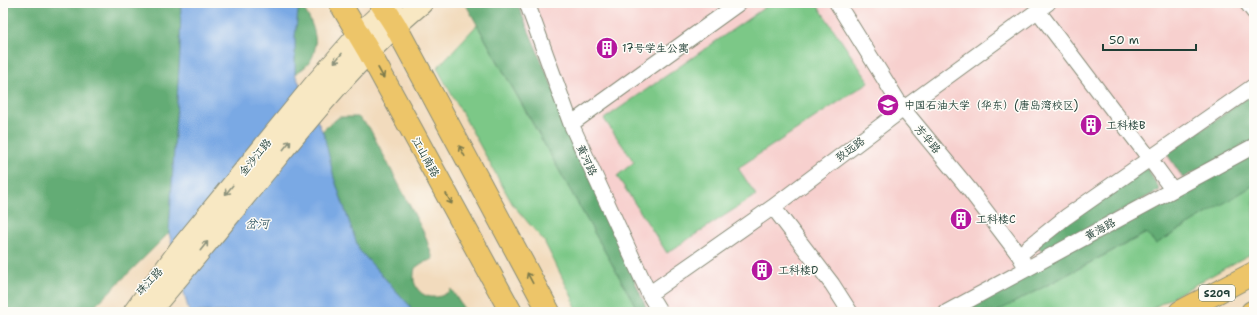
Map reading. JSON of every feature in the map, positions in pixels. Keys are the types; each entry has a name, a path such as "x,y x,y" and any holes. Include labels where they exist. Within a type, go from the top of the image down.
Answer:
{"main road":[{"name":"江山南路","path":"340,3 511,312"},
{"name":"金沙江路","path":"134,312 180,249 320,91 364,44 388,10 422,3"},
{"path":"388,10 549,312"},
{"name":"金沙江路","path":"149,312 180,276 320,91"},
{"name":"珠江路","path":"119,312 180,249"},
{"name":"S209","path":"1180,312 1254,273"}],"street":[{"name":"黄河路","path":"527,3 571,124 649,294 660,312"},
{"path":"571,124 739,3"},
{"name":"芳华路","path":"837,3 903,109 969,189 1019,255 1027,269"},
{"path":"1247,3 1254,12"},
{"path":"1043,7 1172,189"},
{"name":"致远路","path":"649,294 773,207 903,109 1043,7"},
{"path":"1019,255 1066,217 1254,86"},
{"name":"黄海路","path":"946,312 1254,146"},
{"path":"773,207 832,284 850,312"}],"shaded area":[{"name":"中国石油大学（华东）(唐岛湾校区)","path":"465,3 1254,3 1254,185 1147,233 996,312 639,312"}],"green space":[{"path":"3,3 181,3 180,52 169,233 89,312 3,311"},
{"path":"299,3 304,9 312,25 315,49 307,65 295,74 295,36"},
{"path":"465,3 517,3 648,312 639,312"},
{"path":"771,3 816,3 869,82 738,168 756,195 667,253 617,176 634,162 604,119"},
{"path":"477,25 639,312 577,312 572,297 544,241 513,205 437,68"},
{"path":"1254,93 1254,140 1183,178 1167,154"},
{"path":"339,117 358,117 369,127 425,235 433,259 422,263 415,268 414,280 418,289 426,296 437,297 442,296 451,289 466,312 411,312 410,306 359,250 334,178 322,131"},
{"path":"1254,150 1254,185 1156,244 1146,233 996,312 952,312"},
{"path":"1147,168 1160,190 1043,253 1036,243"},
{"path":"1254,185 1254,252 1146,312 996,312 1147,233 1156,244"}],"water":[{"name":"岔河","path":"181,3 299,3 295,36 295,74 324,135 334,178 359,250 410,306 411,312 189,312 169,233 180,52"}],"place":[{"name":"17号学生公寓","path":"607,48"},
{"name":"中国石油大学（华东）(唐岛湾校区)","path":"888,105"},
{"name":"工科楼B","path":"1091,125"},
{"name":"工科楼C","path":"961,219"},
{"name":"工科楼D","path":"762,270"}]}
